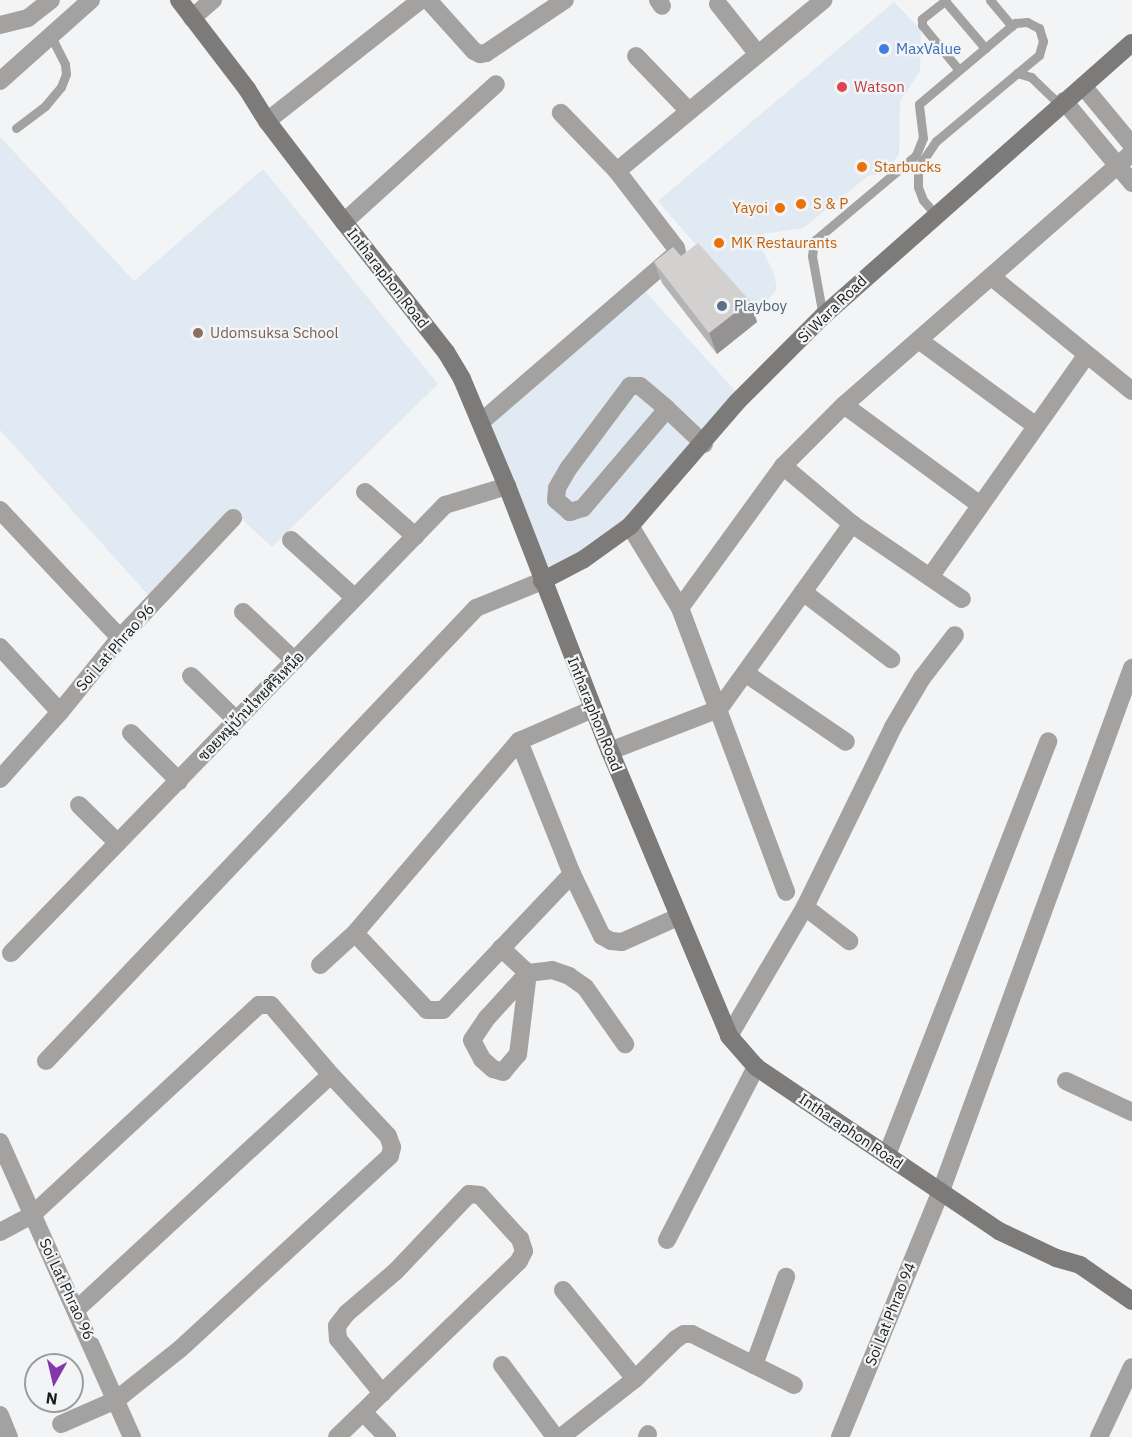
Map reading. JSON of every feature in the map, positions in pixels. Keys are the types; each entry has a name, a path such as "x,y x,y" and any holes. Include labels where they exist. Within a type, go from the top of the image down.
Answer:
{"street":[{"path":"0,25 28,18 51,0"},
{"path":"0,81 91,0"},
{"name":"Intharaphon Road","path":"179,0 247,88 267,121 446,352 481,422 593,709 729,1036 756,1067 999,1231 1056,1258 1080,1265 1132,1301"},
{"path":"192,18 213,0"},
{"path":"267,121 421,0"},
{"path":"428,0 474,51 480,54 486,53 565,0"},
{"path":"617,171 757,53 824,0"},
{"path":"718,4 757,53"},
{"name":"Si Wara Road","path":"542,581 584,559 630,526 704,444 737,402 823,315 935,214 1132,43"},
{"path":"636,56 689,111"},
{"path":"344,222 496,84"},
{"path":"1083,86 1132,145"},
{"path":"1062,103 1132,183"},
{"path":"481,422 675,257 676,248 617,171 561,113"},
{"path":"680,608 783,466 844,405 993,278 1132,153"},
{"path":"993,278 1086,356 1132,391"},
{"path":"920,340 1036,426"},
{"path":"930,577 1086,356"},
{"path":"667,410 583,508 570,512 556,500 558,488 568,469 630,386 640,386 667,410 704,444"},
{"path":"844,405 980,505"},
{"path":"783,466 852,524 962,598"},
{"name":"ซอยหมู่บ้านไทยศิริเหนือ","path":"11,953 179,781 235,719 295,661 445,505 507,486"},
{"path":"365,492 416,536"},
{"path":"0,510 120,638"},
{"name":"Soi Lat Phrao 96","path":"0,779 60,712 120,638 233,518"},
{"path":"610,751 719,709 852,524"},
{"path":"630,526 680,608 786,892"},
{"path":"291,540 355,598"},
{"path":"46,1061 476,608 542,581"},
{"path":"803,592 891,658"},
{"path":"243,612 295,661"},
{"path":"729,1036 805,907 893,727 922,678 955,635"},
{"path":"0,647 60,712"},
{"name":"Soi Lat Phrao 94","path":"840,1437 941,1191 1132,668"},
{"path":"745,673 846,742"},
{"path":"191,676 235,719"},
{"path":"320,966 355,933 519,741 593,709"},
{"path":"131,733 179,781"},
{"path":"519,741 573,874 602,936 611,941 621,942 678,917"},
{"path":"887,1155 1048,741"},
{"path":"80,805 118,843"},
{"path":"355,933 427,1010 435,1012 443,1010 573,874"},
{"path":"805,907 849,940"},
{"path":"501,948 528,973"},
{"path":"528,973 518,1054 502,1072 493,1069 482,1059 472,1040 487,1018 528,973 552,970 585,987 625,1044"},
{"path":"0,1232 32,1215 259,1005 272,1005 331,1075 388,1136 392,1148 390,1156 180,1349 116,1400 61,1424"},
{"path":"667,1239 756,1067"},
{"path":"77,1309 331,1075"},
{"path":"1066,1082 1132,1112"},
{"name":"Soi Lat Phrao 96","path":"0,1142 77,1309 132,1437"},
{"path":"337,1437 519,1261 524,1251 520,1239 480,1195 470,1194 396,1270 347,1313 337,1326 338,1339 382,1393"},
{"path":"754,1365 786,1276"},
{"path":"563,1290 635,1379"},
{"path":"561,1437 635,1379 684,1334 692,1334 794,1385"},
{"path":"502,1365 555,1437"},
{"path":"1099,1437 1132,1367"},
{"path":"363,1412 387,1437"},
{"path":"0,1415 9,1437"}],"lane":[{"path":"959,70 922,25 922,19 945,0 985,48"},
{"path":"990,0 1011,26"},
{"path":"823,315 812,256 814,241 916,155 923,138 918,112 919,104 1011,26 1027,22 1039,28 1042,41 1039,55 936,141 921,163 918,187 923,200 935,214"},
{"path":"16,128 45,106 61,87 66,74 65,64 51,36"},
{"path":"1017,73 1031,77 1062,103"}],"shaded area":[{"path":"894,2 921,30 920,71 900,101 899,154 887,172 868,176 803,228 763,234 759,244 773,271 777,289 756,314 658,201"},
{"name":"Udomsuksa School","path":"0,137 134,281 263,169 438,384 272,547 233,511 149,596 0,430"},
{"path":"641,287 740,396 621,542 542,584 485,431"}],"building":[{"path":"698,243 750,301 709,333 654,262 673,247 681,256"}],"place":[{"name":"MaxValue","path":"884,49"},
{"name":"Watson","path":"842,87"},
{"name":"Starbucks","path":"862,167"},
{"name":"S & P","path":"801,204"},
{"name":"Yayoi","path":"780,208"},
{"name":"MK Restaurants","path":"719,243"},
{"name":"Playboy","path":"722,306"},
{"name":"Udomsuksa School","path":"198,333"}]}
